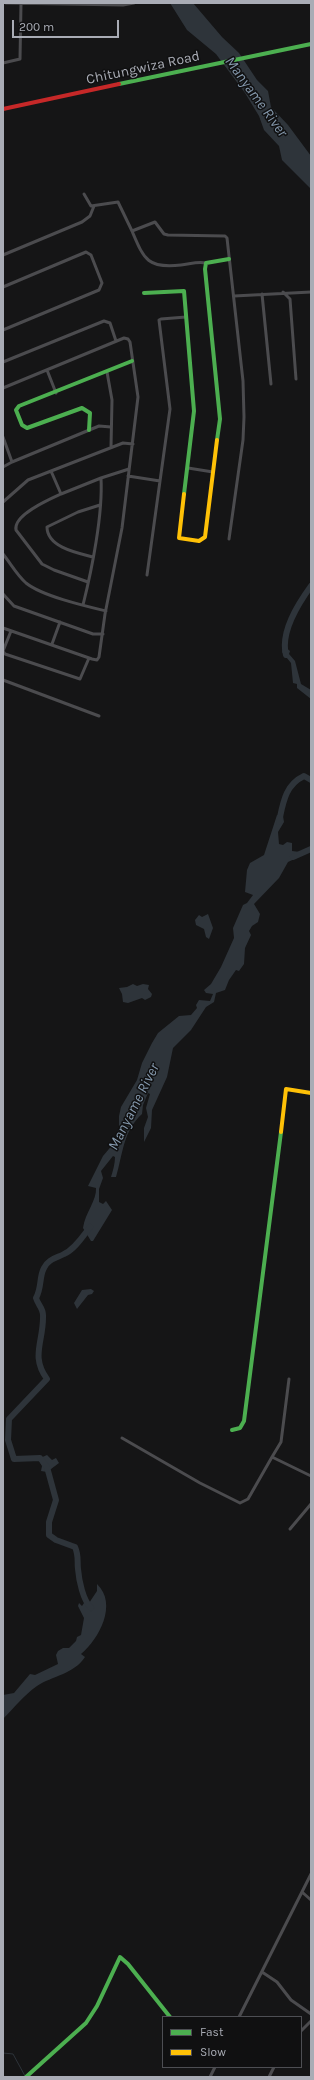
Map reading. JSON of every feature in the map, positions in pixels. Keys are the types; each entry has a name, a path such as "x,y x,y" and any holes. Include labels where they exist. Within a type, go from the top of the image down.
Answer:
{"street":[{"path":"6,3 123,5 134,3"},
{"path":"3,63 20,59 21,4"},
{"name":"Chitungwiza Road","path":"3,109 254,54 311,44"},
{"path":"84,194 90,206 118,202 132,230 142,255 149,262 159,266 206,263 229,259"},
{"path":"3,255 82,222 90,216 94,206"},
{"path":"132,230 155,222 164,234 168,235 225,236 228,240 243,381 244,417 243,440 229,539"},
{"path":"3,286 86,252 91,255 102,283 99,290 3,330"},
{"path":"144,293 184,291 194,411 179,538 195,542 200,541 205,537 220,419 205,269 206,263"},
{"path":"234,296 283,292 311,292"},
{"path":"283,292 290,299 296,380"},
{"path":"262,294 271,384"},
{"path":"147,575 170,409 160,320 186,317"},
{"path":"3,362 104,321 110,323 116,341"},
{"path":"3,388 124,338 128,339 138,397 122,528 106,611 99,658 95,660 3,628"},
{"path":"89,430 90,413 82,408 30,428 22,425 16,411 17,408 132,361"},
{"path":"47,370 56,392"},
{"path":"107,372 112,400 111,447"},
{"path":"3,467 99,426 111,427"},
{"path":"4,439 12,462"},
{"path":"3,502 21,485 52,471 122,443 133,444"},
{"path":"188,468 214,472"},
{"path":"88,582 54,570 42,564 16,530 18,523 38,504 101,478 129,469"},
{"path":"52,471 61,494"},
{"path":"128,476 160,481"},
{"path":"83,605 93,558 100,505 101,478"},
{"path":"93,558 55,544 50,538 47,527 78,512 100,505"},
{"path":"3,554 22,579 31,586 42,592 106,611"},
{"path":"3,563 7,560"},
{"path":"3,594 14,606 93,634 102,634"},
{"path":"52,644 60,622"},
{"path":"11,631 4,654 80,679 89,658"},
{"path":"3,680 99,716"},
{"path":"232,1430 240,1428 244,1421 286,1089 311,1093"},
{"path":"122,1438 200,1483 240,1503 248,1499 281,1442 289,1379"},
{"path":"272,1457 311,1476"},
{"path":"290,1529 311,1504"},
{"path":"240,2016 311,1874"},
{"path":"302,1892 311,1900"},
{"path":"28,2076 86,2023 97,2006 120,1957 128,1964 169,2016"},
{"path":"262,1972 277,1982 291,2000 311,2014"},
{"path":"302,2029 311,2021"},
{"path":"210,2077 214,2068"},
{"path":"269,2077 274,2068"}],"water":[{"path":"170,3 193,3 222,37 239,53 257,80 268,91 271,107 288,125 311,156 311,189 282,160 279,146 264,130 259,116 245,93 216,54 187,30"},
{"path":"284,646 290,651 289,654 295,661 301,684 311,690 311,699 297,688 297,684 293,683 291,663 282,652"},
{"path":"277,815 283,816 284,822 278,832 279,844 283,845 287,842 292,843 292,851 300,852 301,856 288,862 279,878 254,904 260,914 258,922 252,926 249,931 251,935 245,948 244,964 239,971 236,970 229,980 225,990 216,993 214,1002 206,1007 191,1030 173,1048 167,1077 152,1110 151,1128 144,1142 144,1128 148,1117 146,1108 150,1094 148,1093 143,1105 142,1114 127,1135 116,1177 111,1177 115,1160 115,1157 113,1156 101,1171 103,1178 99,1189 99,1202 103,1204 106,1201 112,1210 93,1241 91,1241 83,1228 84,1222 95,1197 96,1188 88,1186 103,1156 114,1143 119,1129 121,1107 137,1080 142,1063 158,1033 179,1016 191,1015 197,1008 196,1005 199,1000 210,1001 213,994 206,993 204,990 211,984 221,967 234,938 233,928 243,905 247,903 253,895 245,892 247,870 250,863 264,855"},
{"path":"208,914 213,928 209,939 206,937 204,929 196,925 195,920 199,915 202,917"},
{"path":"133,984 137,986 143,984 149,985 148,989 152,994 151,997 145,1000 142,998 128,1003 123,1002 122,994 119,988 127,987"},
{"path":"91,1289 94,1291 92,1294 88,1295 77,1309 74,1303 82,1290"},
{"path":"47,1455 52,1460 56,1458 59,1463 47,1472 41,1471 42,1466 38,1459"},
{"path":"97,1584 103,1592 106,1601 106,1611 100,1631 88,1648 81,1654 85,1657 80,1663 69,1671 37,1686 23,1697 3,1719 3,1695 14,1693 30,1674 35,1675 58,1664 56,1655 58,1651 63,1648 69,1648 76,1641 77,1637 81,1635 84,1618 78,1606 79,1603 82,1606 84,1603 89,1603 97,1591"}],"waterway":[{"name":"Manyame River","path":"286,655 286,637 291,619 311,586"},
{"name":"Manyame River","path":"279,822 286,795 293,784 304,776 311,780"},
{"path":"293,857 311,849"},
{"name":"Manyame River","path":"90,1227 72,1249 50,1261 42,1271 36,1298 43,1315 39,1348 39,1363 47,1379 9,1419 8,1440 14,1459 40,1458 47,1467 56,1500 49,1522 49,1535 56,1540 75,1547 82,1590 88,1605 91,1608"},
{"path":"3,2053 13,2054 25,2076"}],"traffic: fast":[{"path":"119,84 311,44"},
{"path":"217,440 220,419 205,269 206,263 229,259"},
{"path":"144,293 184,291 194,411 184,494"},
{"path":"89,430 90,413 82,408 27,428 22,425 16,410 19,406 132,361"},
{"path":"232,1430 240,1428 244,1421 281,1132"},
{"path":"26,2077 86,2023 97,2006 120,1957 128,1964 169,2016"}],"traffic: slow":[{"path":"184,494 179,538 199,541 205,537 217,440"},
{"path":"281,1132 286,1089 311,1093"}],"traffic: jam":[{"path":"3,109 119,84"}]}
